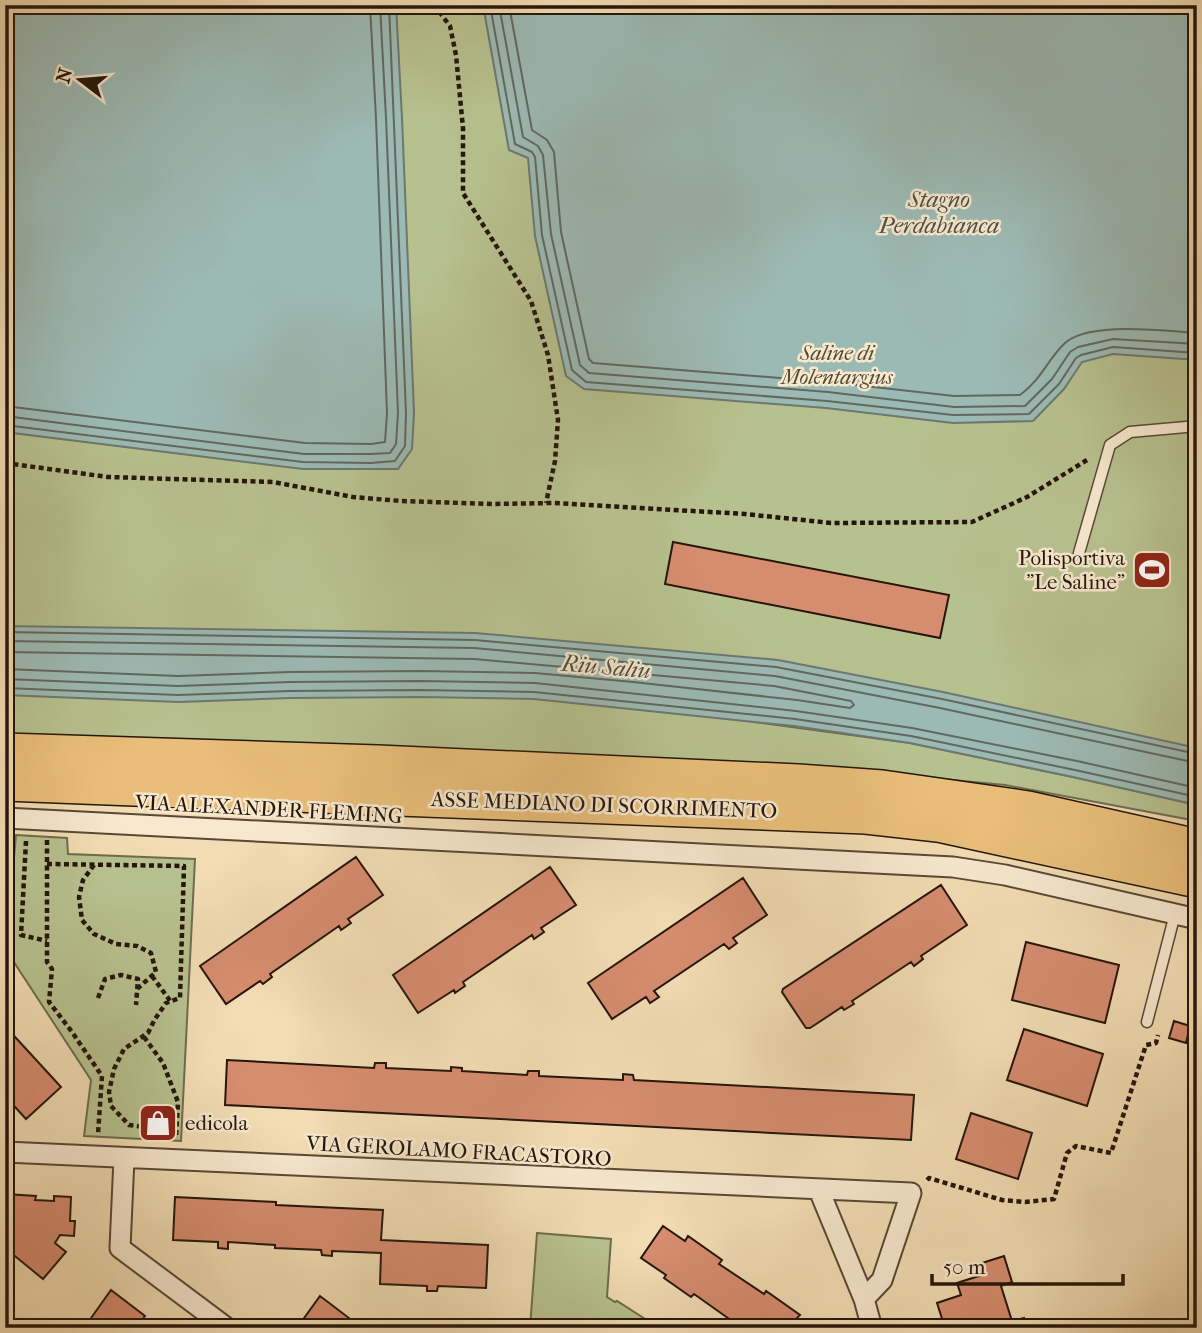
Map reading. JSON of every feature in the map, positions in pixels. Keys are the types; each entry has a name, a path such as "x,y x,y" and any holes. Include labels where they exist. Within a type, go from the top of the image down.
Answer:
{"highway":[{"name":"ASSE MEDIANO DI SCORRIMENTO","path":"5,752 391,764 882,789 1028,810 1197,848"},
{"name":"ASSE MEDIANO DI SCORRIMENTO","path":"5,782 866,815 939,823 1197,879"}],"street":[{"name":"VIA ALEXANDER FLEMING","path":"5,818 953,867 1005,875 1197,919"},
{"name":"VIA GEROLAMO FRACASTORO","path":"5,1152 911,1193"},
{"path":"124,1158 120,1248 227,1328"},
{"path":"819,1190 864,1299 872,1328"},
{"path":"864,1299 882,1280 911,1193"}],"lane":[{"path":"1079,553 1110,445 1130,432 1197,426"},
{"path":"1147,1021 1175,914"}],"path":[{"path":"433,5 450,26 456,55 463,128 463,193 531,301 548,355 558,420 555,461 546,503"},
{"path":"5,463 108,477 273,482 353,498 492,504 546,503 746,514 831,523 972,522 1027,497 1110,445"},
{"path":"27,819 21,935 47,941"},
{"path":"49,820 47,962 52,969 49,1002 102,1076 96,1156"},
{"path":"47,864 184,866 180,998 166,1003 148,1034 124,1049 114,1069 109,1092 111,1106 129,1125 152,1128 150,1159"},
{"path":"94,864 83,880 79,897 82,919 94,934 116,944 137,946 151,953 156,972 137,989"},
{"path":"98,998 104,979 121,975 138,979 136,1005"},
{"path":"152,976 171,1002"},
{"path":"911,1193 929,1178 1003,1200 1025,1202 1054,1199 1066,1153 1076,1146 1111,1153 1146,1045 1156,1043 1160,1031"},
{"path":"144,1037 163,1063 177,1102 175,1160"},
{"path":"100,1112 109,1097"}],"green space":[{"name":"Saline di Molentargius","path":"5,5 1197,5 1197,797 1073,768 792,721 717,717 910,743 1073,777 1197,805 1197,821 1005,785 880,773 5,737"},
{"path":"16,835 67,838 68,854 195,859 181,1141 84,1136 91,1080 6,950"},
{"path":"537,1233 611,1239 607,1297 659,1328 530,1328"}],"water":[{"path":"5,5 396,5 414,413 412,449 398,469 303,469 5,432"},
{"name":"Stagno Perdabianca","path":"483,5 1197,5 1197,360 1113,354 1082,362 1064,389 1033,421 953,423 826,408 584,389 566,376 535,236 528,158 509,150"},
{"name":"Riu Saliu","path":"5,626 475,633 778,660 943,692 1197,748 1197,805 910,743 794,726 534,699 290,698 179,702 5,695"}],"building":[{"path":"673,542 949,595 940,638 665,584"},
{"path":"356,857 383,895 348,919 351,923 341,930 339,926 270,974 272,977 263,984 260,981 226,1004 200,966"},
{"path":"550,867 576,905 541,928 544,932 534,939 532,935 463,982 465,986 455,993 454,990 418,1013 393,975"},
{"path":"743,878 767,915 733,938 737,943 729,949 724,944 654,991 659,997 650,1003 646,997 612,1019 588,983"},
{"path":"941,885 967,925 921,956 923,959 914,966 911,962 852,1001 854,1004 844,1010 842,1007 806,1028 782,992 783,989"},
{"path":"1026,942 1119,965 1105,1023 1012,1000"},
{"path":"1174,1021 1190,1026 1186,1043 1169,1038"},
{"path":"5,1026 61,1087 26,1119 5,1096"},
{"path":"1024,1029 1103,1054 1087,1106 1007,1080"},
{"path":"227,1060 374,1068 375,1063 386,1063 386,1068 451,1071 451,1067 462,1068 462,1071 527,1075 528,1071 539,1071 539,1076 623,1080 623,1074 633,1075 634,1080 914,1095 911,1140 225,1105"},
{"path":"971,1113 1032,1133 1018,1179 956,1159"},
{"path":"5,1194 36,1196 35,1200 54,1201 54,1196 71,1197 70,1221 75,1221 74,1236 60,1235 55,1243 66,1252 43,1279 5,1248 8,1245 5,1238"},
{"path":"175,1197 383,1210 381,1240 488,1245 486,1288 438,1286 437,1291 427,1291 427,1286 380,1284 381,1253 332,1251 332,1256 322,1255 321,1250 275,1248 275,1245 228,1242 228,1249 218,1248 218,1242 173,1240"},
{"path":"663,1226 685,1241 688,1236 722,1260 719,1264 764,1294 766,1291 800,1315 797,1318 812,1328 742,1328 694,1294 691,1297 641,1258"},
{"path":"1004,1256 1012,1282 1001,1286 1012,1321 1024,1318 1027,1328 945,1328 937,1303 961,1295 957,1283 982,1275 979,1264"},
{"path":"111,1290 145,1316 142,1320 151,1328 84,1328"},
{"path":"320,1296 362,1328 297,1328"}],"place":[{"name":"Polisportiva \"Le Saline\"","path":"1152,570"},
{"name":"edicola","path":"158,1123"}]}
